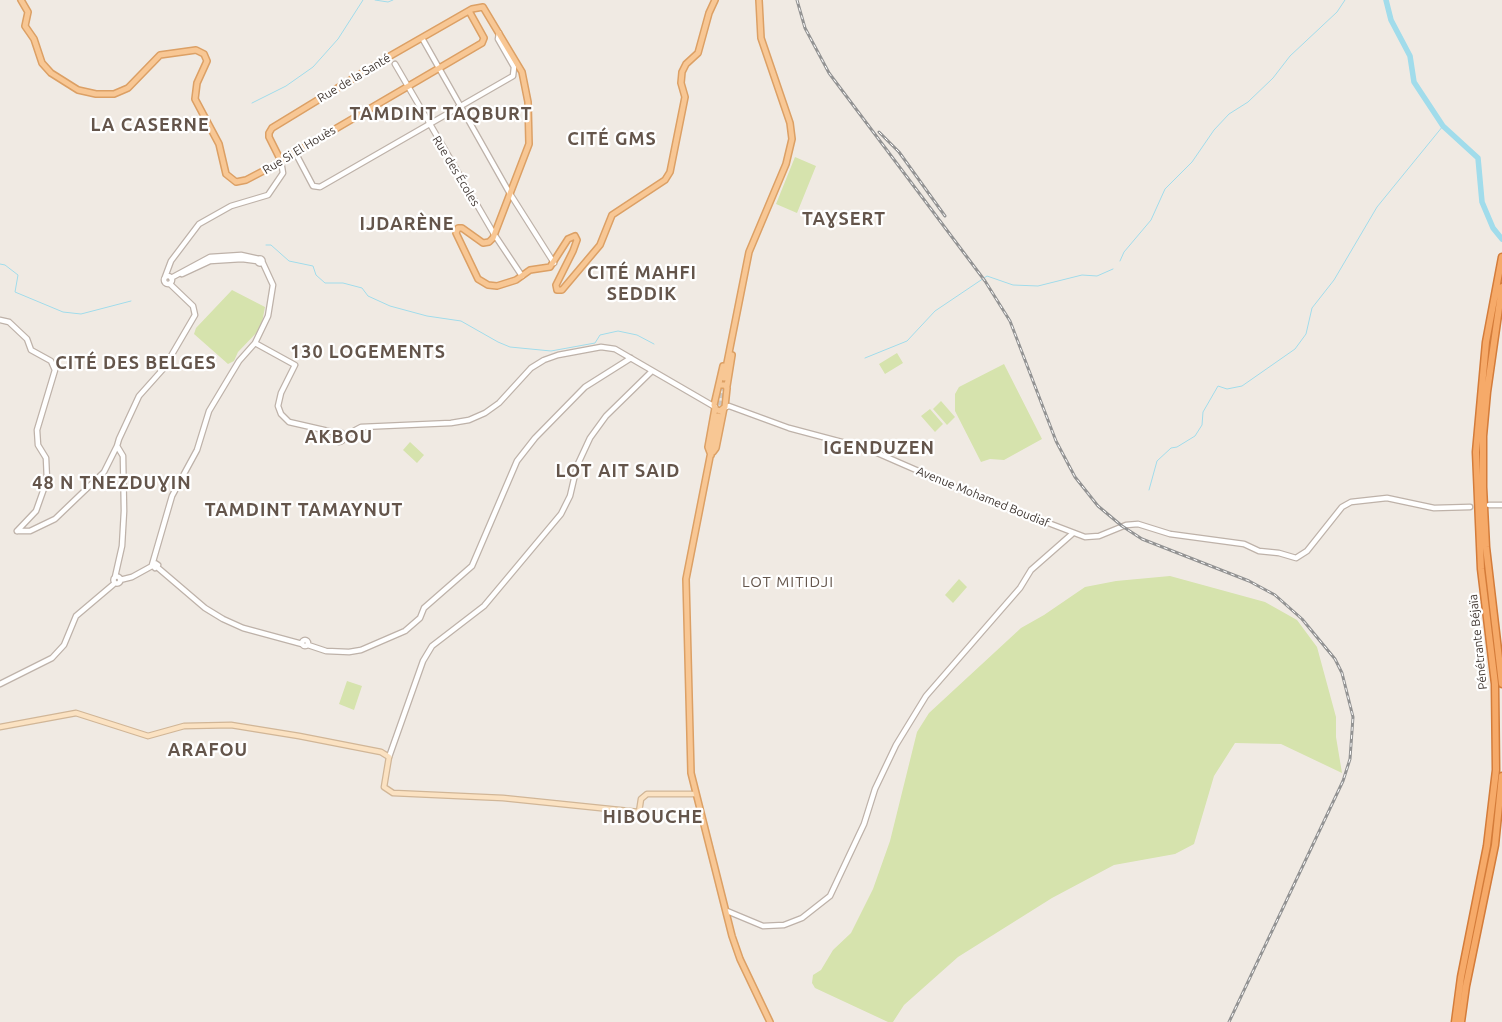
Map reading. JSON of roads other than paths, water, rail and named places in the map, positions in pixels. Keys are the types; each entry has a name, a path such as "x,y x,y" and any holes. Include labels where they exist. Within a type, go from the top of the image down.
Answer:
{"highway":[{"name":"Pénétrante Béjaïa","path":"1502,257 1483,436 1486,547 1502,684"},
{"name":"Pénétrante Béjaïa","path":"1455,1022 1461,977 1487,846 1496,770 1495,684 1481,569 1476,478 1481,377 1500,287"},
{"path":"1461,1022 1467,977 1495,845 1502,776"}],"main road":[{"name":"Rue Si El Houès","path":"21,0 28,9 25,26 34,39 42,63 57,77 78,90 96,94 114,94 128,88 160,55 196,50 204,54 207,61 197,83 195,99 218,144 223,168 230,179 241,182 281,161 438,67 482,43 484,38 469,11"},
{"path":"469,11 483,7 522,72 527,93 530,127 529,144 494,234 489,242 483,243 463,228 456,231 474,272 482,282 497,286 506,285 532,269 546,269 554,263 568,239 575,236 577,240 556,285 557,290 562,290 594,253 606,234 612,215 618,209 665,180 670,172 685,97 681,82 682,72 686,64 698,53 708,13 715,0"},
{"path":"724,378 750,252 786,164 792,139 788,117 761,38 759,0"},
{"name":"Rue de la Santé","path":"281,161 269,137 268,133 272,128 469,11"},
{"path":"711,455 708,447 714,407 718,396 729,337 734,330"},
{"path":"711,455 716,448 726,406 727,386 735,338 734,330"},
{"path":"720,385 727,386"},
{"path":"714,407 719,411 726,406"},
{"path":"718,416 686,579 691,773 740,959 770,1022"},
{"path":"0,727 76,713 148,736 184,726 232,725 381,752 389,757 384,782 388,791 394,793 503,798 639,812 641,799 647,794 696,794"}],"street":[{"path":"295,152 313,186 320,187 429,125 514,75 514,67 498,39 499,33"},
{"path":"422,38 509,192 554,263"},
{"name":"Rue des Écoles","path":"395,64 494,234 522,276"},
{"path":"0,320 9,322 27,339 31,350 51,361 55,370 37,430 38,445 46,458 47,480 36,510 17,531 30,531 55,519 104,472 139,396 164,368 195,315 193,306 170,280 171,261 199,224 231,206 268,195 283,172 281,161"},
{"path":"0,684 52,658 64,645 76,616 115,583 119,583 120,580 132,577 155,565 172,496 197,450 209,411 239,361 255,343 265,326 272,301 273,286 270,275 259,261 241,255 210,257 170,280"},
{"path":"255,343 294,365 281,393 278,406 281,414 289,422 344,436"},
{"path":"337,433 334,438 338,442 342,441 344,436 361,427 469,420 485,413 499,402 531,368 558,355 601,347 614,349 631,358 714,407"},
{"path":"155,565 205,608 223,620 243,628 326,651 349,652 361,650 405,632 420,618 424,608 472,566 515,465 535,438 585,387 631,358"},
{"path":"389,757 422,661 432,646 484,606 561,514 570,496 578,463 590,438 606,416 652,371"},
{"path":"704,400 718,396"},
{"name":"Avenue Mohamed Boudiaf","path":"726,406 789,428 878,453 962,490 1027,514 1072,534"},
{"path":"115,583 113,580 122,546 124,511 123,456 117,446"},
{"path":"727,912 763,926 784,925 802,918 830,896 864,824 875,789 896,745 926,696 1020,588 1031,570 1072,534 1091,537 1126,525 1138,524 1170,534 1244,544 1258,552 1279,553 1296,558 1307,551 1342,506 1351,502 1387,498 1434,508 1470,507"},
{"path":"1489,505 1502,505"},
{"path":"115,577 120,580"}],"waterway":[{"path":"252,103 286,86 313,67 338,39 363,0"},
{"path":"375,0 388,2 393,0"},
{"path":"1120,261 1124,252 1151,220 1165,189 1192,162 1214,130 1229,114 1248,102 1273,78 1290,56 1337,12 1345,0"},
{"path":"1386,0 1391,20 1410,56 1414,82 1443,126 1478,158 1482,202 1493,228 1502,239"},
{"path":"1149,490 1157,461 1171,448 1177,447 1195,436 1202,425 1203,412 1218,386 1227,389 1242,386 1295,349 1306,334 1312,308 1334,280 1377,207 1443,126"},
{"path":"266,245 271,245 289,261 313,266 316,275 325,283 343,283 362,288 368,296 390,306 427,316 461,321 510,347 551,351 595,343 600,335 618,331 637,335 654,344"},
{"path":"0,264 5,265 18,275 15,292 63,312 81,314 131,301"},
{"path":"865,358 907,341 935,311 987,276 1013,285 1038,286 1082,275 1097,276 1113,269"}],"tunnel":[{"path":"719,413 724,378"}],"railway":[{"path":"797,0 805,28 829,73 985,281 1010,321 1056,441 1075,477 1098,506 1122,526 1142,539 1249,581 1275,595 1302,619 1335,659 1342,673 1353,717 1350,759 1343,781 1229,1022"},
{"path":"879,132 899,152 945,216"}],"district":[{"name":"TAMDINT TAQBURT","path":"441,114"},
{"name":"LA CASERNE","path":"150,125"},
{"name":"CITÉ GMS","path":"612,139"},
{"name":"TAƔSERT","path":"844,219"},
{"name":"IJDARÈNE","path":"407,224"},
{"name":"CITÉ MAHFI SEDDIK","path":"642,283"},
{"name":"130 LOGEMENTS","path":"368,352"},
{"name":"CITÉ DES BELGES","path":"136,363"},
{"name":"AKBOU","path":"339,437"},
{"name":"IGENDUZEN","path":"879,448"},
{"name":"LOT AIT SAID","path":"618,471"},
{"name":"48 N TNEZDUƔIN","path":"112,483"},
{"name":"TAMDINT TAMAYNUT","path":"304,510"},
{"name":"LOT MITIDJI","path":"788,582"},
{"name":"ARAFOU","path":"208,750"},
{"name":"HIBOUCHE","path":"653,817"}]}
